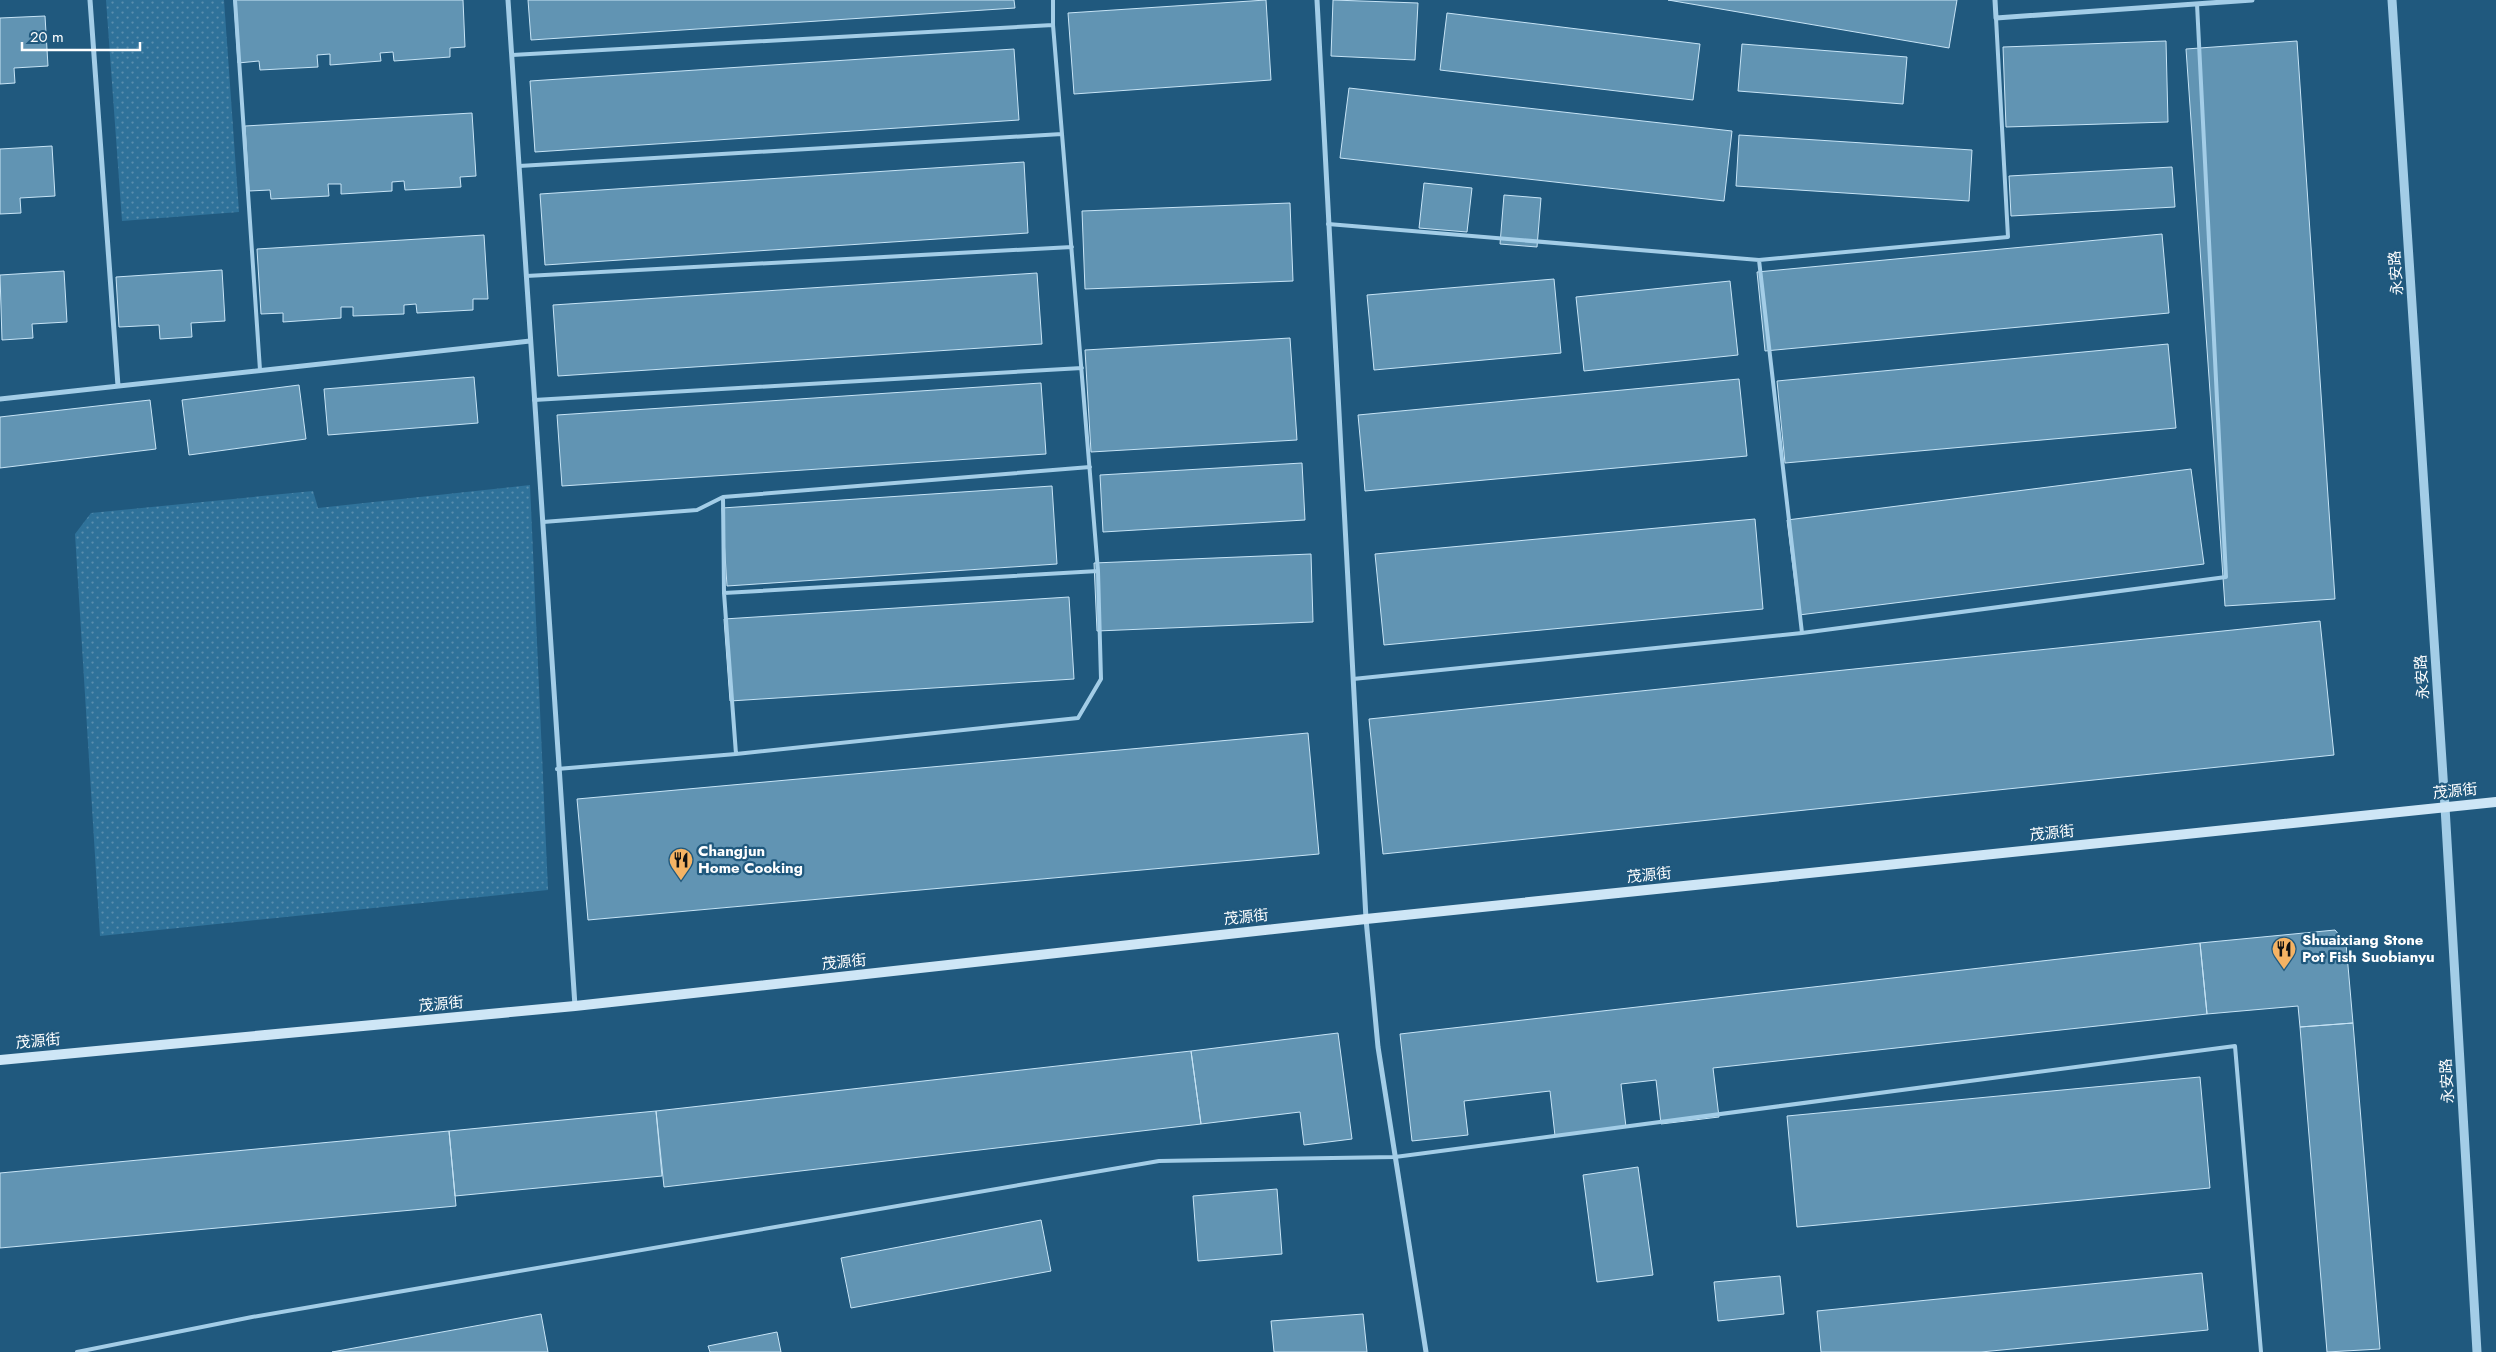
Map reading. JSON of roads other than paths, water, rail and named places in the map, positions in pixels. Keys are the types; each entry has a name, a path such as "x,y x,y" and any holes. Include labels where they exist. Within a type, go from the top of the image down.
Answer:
{"main road":[{"name":"茂源街","path":"0,1060 575,1006 1366,919 2496,802"}],"street":[{"path":"90,0 118,386"},
{"path":"508,0 575,1006"},
{"path":"1317,0 1366,919 1378,1048 1426,1352"},
{"path":"1995,0 1996,18 2252,0"},
{"name":"永安路","path":"2392,0 2445,808 2476,1352"},
{"path":"0,399 530,341"}],"lane":[{"path":"235,0 260,370"},
{"path":"558,769 736,754 1078,718 1101,679 1098,571 1053,25 1053,0"},
{"path":"1353,679 1802,633 2226,577 2196,4"},
{"path":"1328,224 1759,260 2008,237 1996,18"},
{"path":"512,55 1053,25"},
{"path":"519,166 1062,134"},
{"path":"526,276 1072,247"},
{"path":"1759,260 1802,633"},
{"path":"534,400 1082,368"},
{"path":"543,522 697,510 724,497 1090,467"},
{"path":"724,497 724,593 736,754"},
{"path":"724,593 1098,571"},
{"path":"77,1352 252,1317 1159,1161 1395,1157 2235,1046 2261,1352"}],"place":[{"name":"Changjun Home Cooking","path":"681,881"},
{"name":"Shuaixiang Stone Pot Fish Suobianyu","path":"2284,970"}]}
